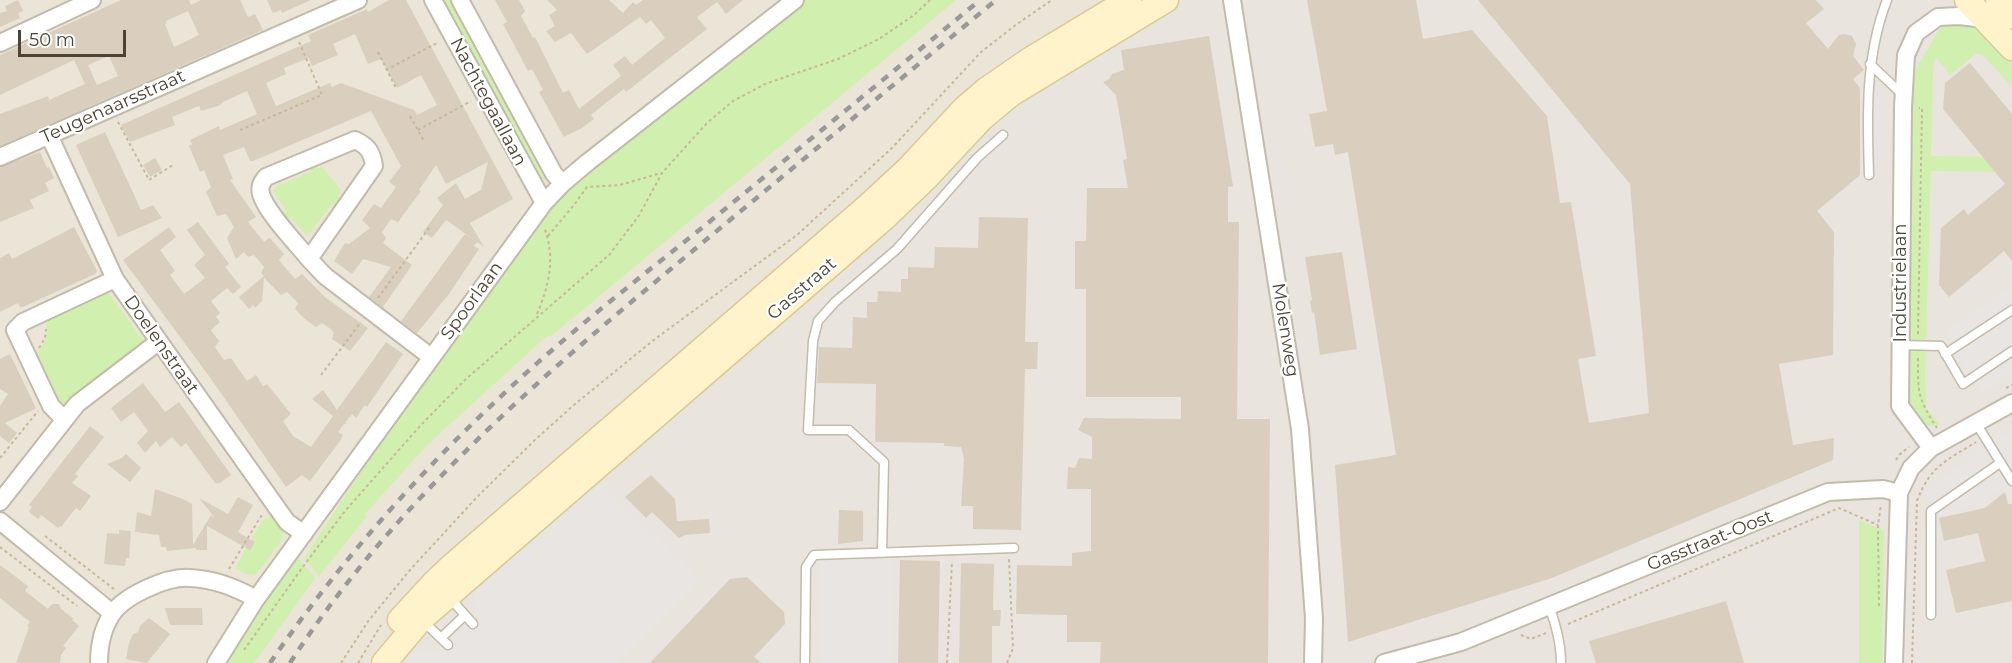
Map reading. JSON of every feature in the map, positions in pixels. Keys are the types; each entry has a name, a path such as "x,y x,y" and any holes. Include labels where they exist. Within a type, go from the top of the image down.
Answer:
{"street":[{"path":"0,43 92,0"},
{"name":"Teugenaarsstraat","path":"0,157 358,0"},
{"name":"Nachtegaallaan","path":"433,0 541,207"},
{"name":"Nachtegaallaan","path":"460,0 554,174 563,183"},
{"name":"Spoorlaan","path":"216,663 256,599 541,207 563,183 795,0"},
{"name":"Gasstraat","path":"372,663 394,628 415,613 868,206 908,169 965,108 986,90 1031,59 1129,0"},
{"name":"Gasstraat","path":"441,588 883,219 995,106 1035,78 1167,0"},
{"name":"Molenweg","path":"1232,0 1300,429 1314,618 1313,663"},
{"path":"1967,0 2000,8 2012,48"},
{"name":"Industrielaan","path":"1931,448 1900,406 1903,101 1906,55 1916,33 1938,17 1959,16 2000,8"},
{"name":"Doelenstraat","path":"49,135 116,279 158,342 287,522 304,534"},
{"path":"309,259 374,166 373,156 366,146 355,140 266,177 260,185 261,195 270,211 309,259 326,276 431,357"},
{"path":"64,419 51,406 15,330 23,322 116,279"},
{"path":"0,502 77,404 158,342"},
{"path":"1894,663 1899,493 1911,468 1931,448 1976,423 2010,408"},
{"name":"Gasstraat-Oost","path":"1384,663 1461,642 1828,492 1883,489 1899,493"},
{"path":"0,521 112,613"},
{"path":"99,663 99,645 112,613 129,600 159,583 188,577 210,580 231,586 256,599"},
{"name":"Gasstraat","path":"384,663 415,613"}],"lane":[{"path":"1869,175 1867,112 1870,64 1887,0"},
{"path":"1870,64 1903,101"},
{"path":"882,553 884,462 849,430 808,430 813,341 818,321 835,302 897,249 977,158 1003,135"},
{"path":"1945,354 2012,310"},
{"path":"1901,345 1941,346 1963,384 2012,351"},
{"path":"1976,423 2012,481"},
{"path":"1931,615 1931,512 2001,463"},
{"path":"805,663 806,567 814,555 1011,549"},
{"path":"441,588 473,624"},
{"path":"1549,606 1557,628 1561,663"},
{"path":"415,613 448,645"},
{"path":"441,638 465,615"}],"path":[{"path":"240,656 345,511 459,386 609,255 638,217 662,172 707,123 733,101 765,84 838,58 879,39 914,15 930,0"},
{"path":"341,663 369,620 410,570 470,505 536,439 655,339 735,282 820,215 892,148 981,52 1052,0"},
{"path":"240,130 322,95 293,29"},
{"path":"386,70 452,35"},
{"path":"378,52 396,87"},
{"path":"418,130 484,94"},
{"name":"Industrielaan","path":"1903,101 1922,108 1919,396 1937,428"},
{"path":"112,108 149,180 173,165"},
{"path":"410,116 424,141"},
{"path":"548,236 587,187 620,185 662,172"},
{"path":"536,317 548,288 551,259 541,207"},
{"path":"321,375 429,228"},
{"path":"28,358 34,354 45,338 46,327 42,314"},
{"path":"0,458 39,410 51,406"},
{"path":"1912,663 1917,501 1924,483 1935,469 1947,460"},
{"path":"229,569 271,500"},
{"path":"1498,627 1531,639 1839,508 1878,525"},
{"path":"44,536 129,600"},
{"path":"0,547 82,610"},
{"path":"1007,663 1012,648 1011,549"},
{"path":"947,663 952,550"}],"shaded area":[{"path":"0,0 2012,0 2012,663 0,663"},
{"path":"1186,0 2012,0 2012,663 394,663 475,580 913,208 1011,107"},
{"path":"2012,287 2012,373 1981,393 1945,331"},
{"path":"2012,430 2012,499 2010,500 2001,488 1979,506 1940,515 1924,493 1983,447"},
{"path":"596,480 700,579 619,663 399,663 409,652 440,651 475,612 474,586"},
{"path":"820,560 894,561 893,663 819,663"}],"green space":[{"path":"439,0 454,0 549,175 538,184"},
{"path":"795,0 956,0 550,337 548,335 427,445 365,514 367,516 319,576 304,558 403,409 550,202"},
{"path":"1965,16 2012,64 2012,87 1984,56 1977,53 1950,75 1936,57 1933,68 1931,156 2009,157 2012,172 1931,171 1926,408 1940,425 1928,426 1920,425 1909,408 1906,317 1906,108 1913,74 1937,33 1948,19"},
{"path":"315,162 318,168 322,167 341,190 337,196 343,201 338,207 332,204 310,233 305,234 290,217 284,221 280,215 286,210 273,192 275,187 310,172 308,165"},
{"path":"107,291 145,343 68,405 62,406 58,404 35,355 42,347 45,338 46,319"},
{"path":"270,516 283,532 275,549 255,575 235,568 262,521"},
{"path":"1859,520 1884,531 1882,663 1859,663"},
{"path":"297,557 315,578 254,663 222,663"}],"building":[{"path":"18,0 23,11 18,13 20,18 0,27 0,13 7,11 5,6"},
{"path":"121,0 189,0 191,5 201,0 240,0 248,17 255,14 263,30 0,146 0,114 48,96 49,100 85,84 74,60 0,95 0,55","holes":["188,11 199,35 174,47 165,24 166,21","109,56 118,76 97,85 88,65"]},
{"path":"267,0 311,0 282,13 281,10 273,13"},
{"path":"389,0 406,0 513,199 470,223 484,247 446,220 432,238 423,232 443,205 437,198 456,183 465,199 481,190 488,162 446,184 436,165 419,190 421,191 398,222 391,219 382,232 386,238 383,243 412,265 383,307 369,297 391,267 363,259 352,274 334,261 345,243 349,244 370,228 362,220 374,204 381,208 396,187 389,182 401,166 371,111 253,161 250,161 244,147 223,155 233,179 230,180 256,217 248,222 264,242 271,239 284,254 279,260 295,279 302,274 326,298 368,328 350,351 332,339 334,332 328,327 322,323 316,327 305,319 295,309 298,303 287,292 281,295 264,278 262,301 255,308 253,305 249,309 239,297 264,276 261,273 264,267 254,255 248,257 244,252 236,259 227,238 234,227 226,214 217,216 206,192 211,187 204,170 200,172 189,146 192,144 190,140 219,126 220,130 257,114 247,91 218,106 201,111 199,106 172,117 175,125 130,142 121,125 311,41 308,35 367,9 368,12","holes":["355,34 368,64 381,59 397,88 421,75 437,105 417,115 414,110 341,83 332,87 330,83 276,106 266,83 286,74 284,68 309,58 312,66 338,55 333,44"]},
{"path":"495,0 519,0 525,11 521,16 533,38 535,37 563,93 569,90 579,109 621,76 613,65 625,56 632,65 665,38 651,20 646,24 640,17 587,54 571,33 555,42 546,31 555,26 549,15 557,10 547,0 609,0 623,13 633,2 636,5 643,0 743,0 726,14 717,2 697,17 707,29 626,92 624,89 607,102 591,115 594,119 564,137 539,92 543,90 532,69 528,71 503,24 507,22"},
{"path":"1307,0 1416,0 1423,39 1472,30 1547,116 1560,203 1571,202 1596,356 1578,359 1589,423 1649,413 1630,184 1478,0 1816,0 1824,9 1806,23 1828,49 1839,35 1852,36 1856,44 1853,56 1864,70 1853,79 1860,88 1860,175 1817,211 1834,232 1833,355 1779,364 1793,445 1834,438 1833,460 1552,578 1348,642 1335,465 1396,455 1348,152 1335,155 1333,144 1315,147 1309,114 1327,111"},
{"path":"1209,36 1233,186 1228,187 1228,222 1239,222 1237,419 1270,419 1268,663 1100,663 1101,642 1067,642 1067,615 1016,614 1017,565 1072,566 1072,553 1091,551 1091,489 1067,489 1068,467 1075,468 1079,458 1092,459 1092,437 1078,430 1084,418 1181,419 1181,397 1086,397 1086,289 1075,289 1075,241 1086,241 1087,188 1128,188 1123,160 1127,159 1116,95 1103,82 1112,74 1124,70 1121,50"},
{"path":"1970,63 2012,114 2012,261 2004,251 1949,297 1939,285 1941,228 1964,209 1968,215 2005,184 1943,109 1945,83"},
{"path":"105,132 141,210 153,205 162,218 118,237 76,145"},
{"path":"40,152 54,178 45,183 49,191 30,200 34,208 0,222 0,167"},
{"path":"155,158 162,170 150,177 143,165"},
{"path":"979,217 1028,218 1025,342 1038,342 1037,369 1025,369 1021,530 973,529 973,506 961,506 964,459 961,447 944,446 944,443 875,442 876,384 817,383 819,347 852,348 853,317 867,318 867,302 877,302 878,291 901,292 901,279 908,279 908,267 934,268 935,247 978,248"},
{"path":"198,222 229,264 225,267 241,287 233,294 227,288 211,301 220,313 216,317 220,322 211,330 219,341 215,347 224,360 231,358 247,381 256,375 263,386 267,384 291,414 283,421 293,436 311,447 333,416 312,399 323,390 337,410 386,342 403,354 367,407 365,405 356,418 352,414 345,423 347,424 344,424 338,432 343,435 340,441 310,481 302,475 286,487 209,376 123,260 169,227 176,237 160,250 175,271 170,275 184,294 205,278 194,265 205,255 187,230"},
{"path":"74,227 97,271 95,274 23,307 20,307 18,303 0,312 0,258 9,253 12,259"},
{"path":"465,234 477,242 474,246 479,249 449,294 417,333 401,321"},
{"path":"1342,252 1357,349 1320,355 1305,257"},
{"path":"10,354 35,409 5,423 17,433 9,443 0,436 0,406 8,394 0,389 0,359"},
{"path":"143,383 165,412 179,402 231,475 220,483 215,483 186,443 181,447 172,437 160,447 156,441 145,453 137,443 148,431 134,412 121,422 111,408"},
{"path":"90,426 104,437 75,474 78,476 72,483 91,496 80,511 76,508 58,528 41,515 38,519 29,512 32,507 29,505"},
{"path":"126,454 141,468 130,482 107,464"},
{"path":"651,475 675,499 677,521 709,519 710,533 685,535 679,538 652,512 646,518 625,497"},
{"path":"155,489 192,504 193,545 211,515 215,518 199,498 228,514 238,497 253,505 238,532 255,542 250,550 207,526 207,550 196,550 196,548 167,551 166,547 161,547 159,535 135,532 137,512 151,516"},
{"path":"2005,492 2008,504 2012,504 2012,601 1956,613 1946,570 1985,561 1978,533 1944,541 1939,518 1985,508"},
{"path":"839,510 863,511 863,541 838,544"},
{"path":"119,530 131,531 129,558 126,558 125,566 104,564 107,533 119,534"},
{"path":"900,560 940,561 938,663 898,663"},
{"path":"961,563 994,564 993,610 1001,610 1000,626 992,626 992,663 959,663"},
{"path":"0,565 28,586 25,591 48,609 52,604 59,604 61,609 79,626 63,646 66,648 61,655 60,663 16,663 30,622 0,598"},
{"path":"747,577 784,612 785,624 754,657 761,663 650,663 730,579"},
{"path":"1726,601 1744,663 1596,663 1589,641"},
{"path":"165,608 202,608 203,625 170,625"},
{"path":"149,618 170,634 147,663 126,659 133,634 138,632 140,626"}],"railway":[{"path":"270,663 321,593 376,526 435,461 497,400 598,311 980,0"},
{"path":"290,663 332,603 377,546 425,492 529,391 639,295 996,0"}]}
